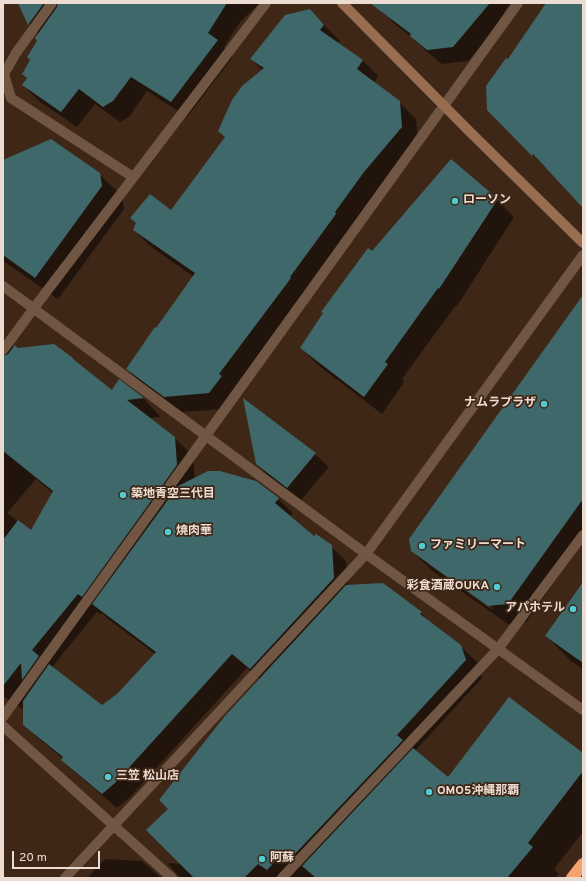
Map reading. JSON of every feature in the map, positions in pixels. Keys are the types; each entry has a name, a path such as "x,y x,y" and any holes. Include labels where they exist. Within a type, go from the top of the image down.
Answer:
{"highway":[{"path":"572,878 583,864"}],"street":[{"path":"52,3 16,53 4,74 11,98 133,177"},
{"path":"3,350 266,3"},
{"path":"342,3 583,243"},
{"path":"3,717 518,3"},
{"path":"65,878 366,554 583,255"},
{"path":"3,286 366,554 583,710"},
{"path":"282,878 498,649 583,535"},
{"path":"3,726 172,878"}],"building":[{"path":"18,3 44,3 28,25"},
{"path":"58,3 227,3 208,33 218,40 171,102 131,77 113,101 103,107 79,89 61,112 22,85 27,78 22,74 30,60 27,57 37,41 35,38 57,7"},
{"path":"370,3 490,3 453,47 427,50 410,36 411,34"},
{"path":"546,3 583,3 583,208 533,154 532,156 487,110 486,86 506,58 508,59"},
{"path":"310,9 324,25 320,30 363,60 357,69 400,101 402,127 364,172 335,212 336,214 290,277 291,278 219,374 222,376 209,393 164,397 126,369 195,273 133,230 136,223 130,218 150,194 171,210 225,137 218,131 232,100 242,86 264,68 250,59 285,15"},
{"path":"51,139 100,173 102,186 35,278 3,255 3,160"},
{"path":"451,159 498,199 439,289 438,288 385,362 388,364 364,397 300,348 323,313 321,312 368,248 372,251"},
{"name":"ナムラプラザ","path":"583,295 583,499 508,604 488,606 411,551 409,539"},
{"path":"54,344 112,390 119,379 144,398 127,400 175,437 177,465 82,597 78,594 32,650 39,656 22,680 21,663 3,686 3,540 18,520 31,530 53,491 3,451 3,356 8,354 15,345 18,348"},
{"path":"243,398 316,453 287,488 256,464"},
{"path":"208,471 220,471 256,481 279,498 275,503 314,536 316,534 332,545 334,578 250,669 232,654 115,783 102,794 61,760 63,757 23,725 23,701 49,664 102,705 117,694 156,652 92,604 178,486"},
{"name":"アパホテル","path":"583,582 583,663 545,636"},
{"path":"383,583 422,612 420,614 461,645 466,660 397,735 403,740 292,857 285,851 267,870 258,864 244,878 194,878 146,830 168,809 159,800 224,717 346,585"},
{"path":"509,697 583,753 583,771 528,843 533,847 507,878 316,878 302,866 413,748 448,777"}],"place":[{"name":"ローソン","path":"455,201"},
{"name":"ナムラプラザ","path":"544,404"},
{"name":"築地青空三代目","path":"123,495"},
{"name":"燒肉華","path":"168,532"},
{"name":"ファミリーマート","path":"422,546"},
{"name":"彩食酒蔵OUKA","path":"497,587"},
{"name":"アパホテル","path":"573,609"},
{"name":"三笠 松山店","path":"108,777"},
{"name":"OMO5沖縄那覇","path":"429,792"},
{"name":"阿蘇","path":"262,859"}]}
